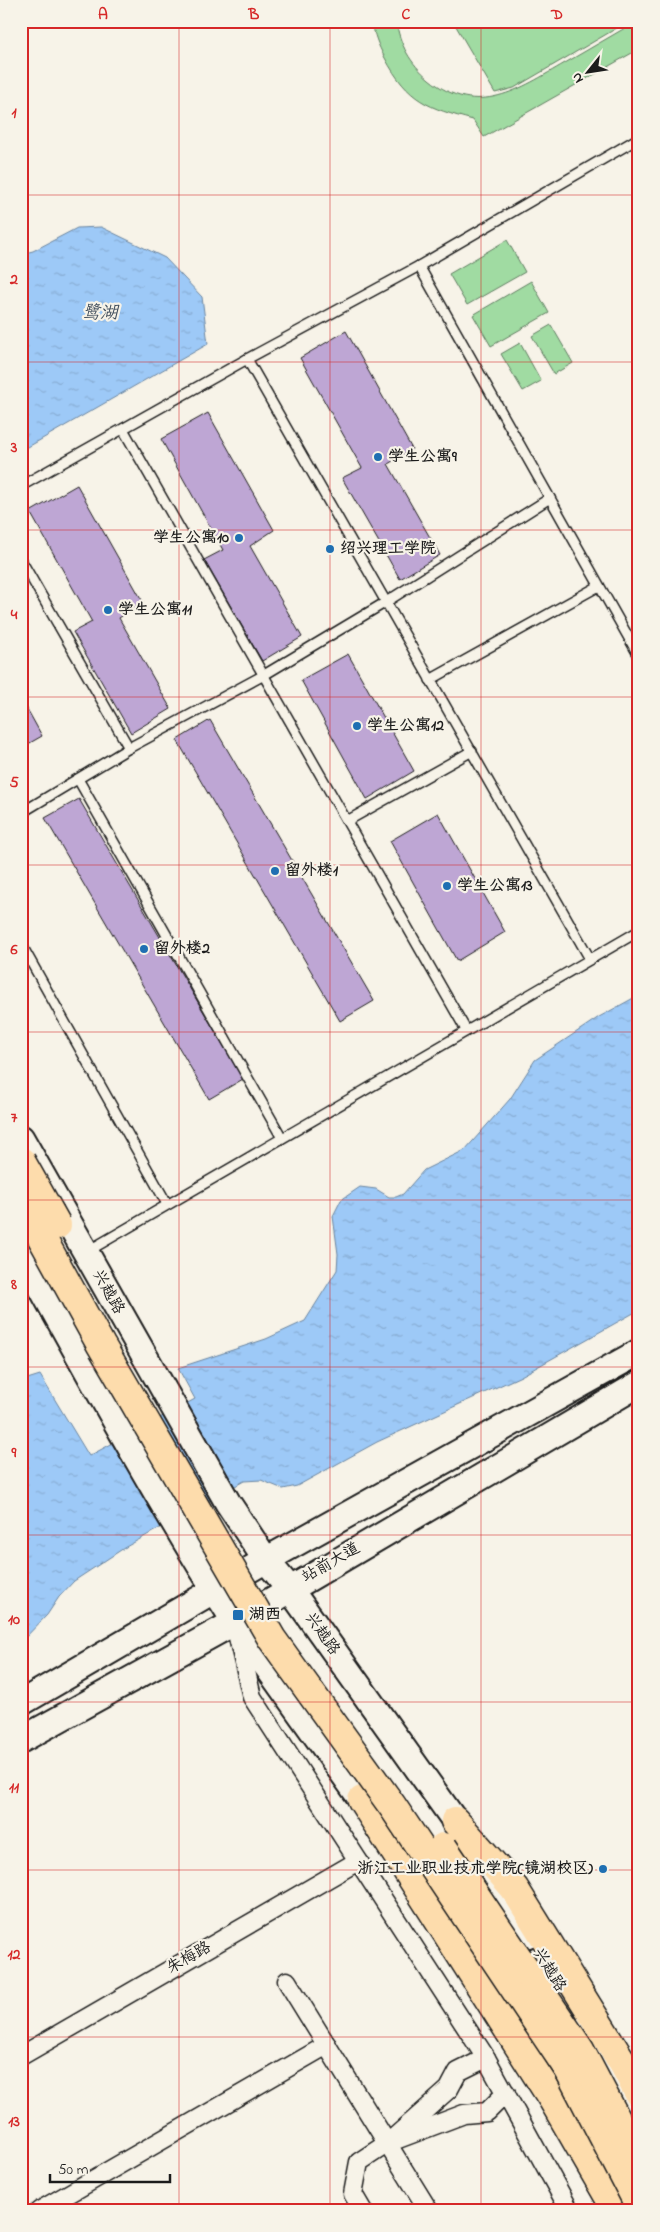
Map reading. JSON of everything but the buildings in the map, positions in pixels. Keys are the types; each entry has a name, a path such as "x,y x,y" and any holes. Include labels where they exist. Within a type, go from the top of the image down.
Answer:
{"highway":[{"path":"21,1161 118,1339 284,1626 408,1796 580,2050 639,2162"},
{"path":"21,1200 101,1345 272,1639 393,1807 568,2070 639,2205"},
{"path":"362,1800 553,2100 617,2211"},
{"path":"455,1821 514,1888 624,2065 639,2094"}],"main road":[{"name":"兴越路","path":"21,1138 228,1504 266,1560 289,1588 455,1821 587,2029 639,2122"},
{"path":"21,1251 178,1531 235,1622 478,1961 560,2091 625,2211"},
{"name":"站前大道","path":"21,1702 266,1560 639,1352"},
{"name":"站前大道","path":"21,1740 235,1622 289,1588 639,1384"}],"street":[{"path":"235,1622 252,1697 486,2058 570,2211"},
{"name":"朱梅路","path":"21,2056 358,1861"},
{"path":"287,1981 428,2211"},
{"path":"40,2211 327,2045"},
{"path":"363,2211 353,2194 359,2162 388,2143 449,2089 458,2072 486,2058"},
{"path":"388,2143 464,2114 486,2112 506,2093"}],"lane":[{"path":"21,486 247,359 419,266 639,138"},
{"path":"419,266 599,586 636,644 639,656"},
{"path":"247,359 590,959"},
{"path":"123,429 466,1030"},
{"path":"21,813 130,748 264,675 386,602 550,498"},
{"path":"21,560 130,748"},
{"path":"430,680 599,586"},
{"path":"348,821 472,751"},
{"path":"78,779 282,1138"},
{"path":"85,1252 639,931"},
{"path":"21,944 167,1204"}],"green space":[{"path":"372,21 396,21 403,46 416,67 429,79 447,91 464,97 498,96 515,90 637,21 639,49 484,137 473,120 443,111 421,101 402,84 380,49"},
{"path":"453,21 629,21 514,88 495,93"},
{"path":"507,240 525,272 467,305 449,274"},
{"path":"531,281 549,313 491,346 473,315"},
{"path":"551,325 573,363 554,374 532,336"},
{"path":"520,343 541,381 523,391 501,354"}],"water":[{"name":"鹭湖","path":"101,227 165,258 202,297 208,344 21,451 21,254 33,251 77,228"},
{"path":"639,995 639,1310 521,1376 377,1442 297,1486 283,1489 261,1480 244,1481 124,1548 74,1581 59,1597 47,1615 21,1642 21,1430 24,1414 21,1381 40,1375 89,1456 195,1399 178,1368 266,1339 305,1321 337,1270 338,1254 333,1216 341,1200 360,1187 376,1189 389,1197 403,1194 424,1170 465,1150 510,1099 535,1060 599,1017"}],"place":[{"name":"学生公寓9","path":"378,457"},
{"name":"学生公寓10","path":"239,538"},
{"name":"绍兴理工学院","path":"330,549"},
{"name":"学生公寓11","path":"108,610"},
{"name":"学生公寓12","path":"357,726"},
{"name":"留外楼1","path":"275,871"},
{"name":"学生公寓13","path":"447,886"},
{"name":"留外楼2","path":"144,949"},
{"name":"湖西","path":"238,1615"},
{"name":"浙江工业职业技术学院(镜湖校区)","path":"603,1869"}]}
